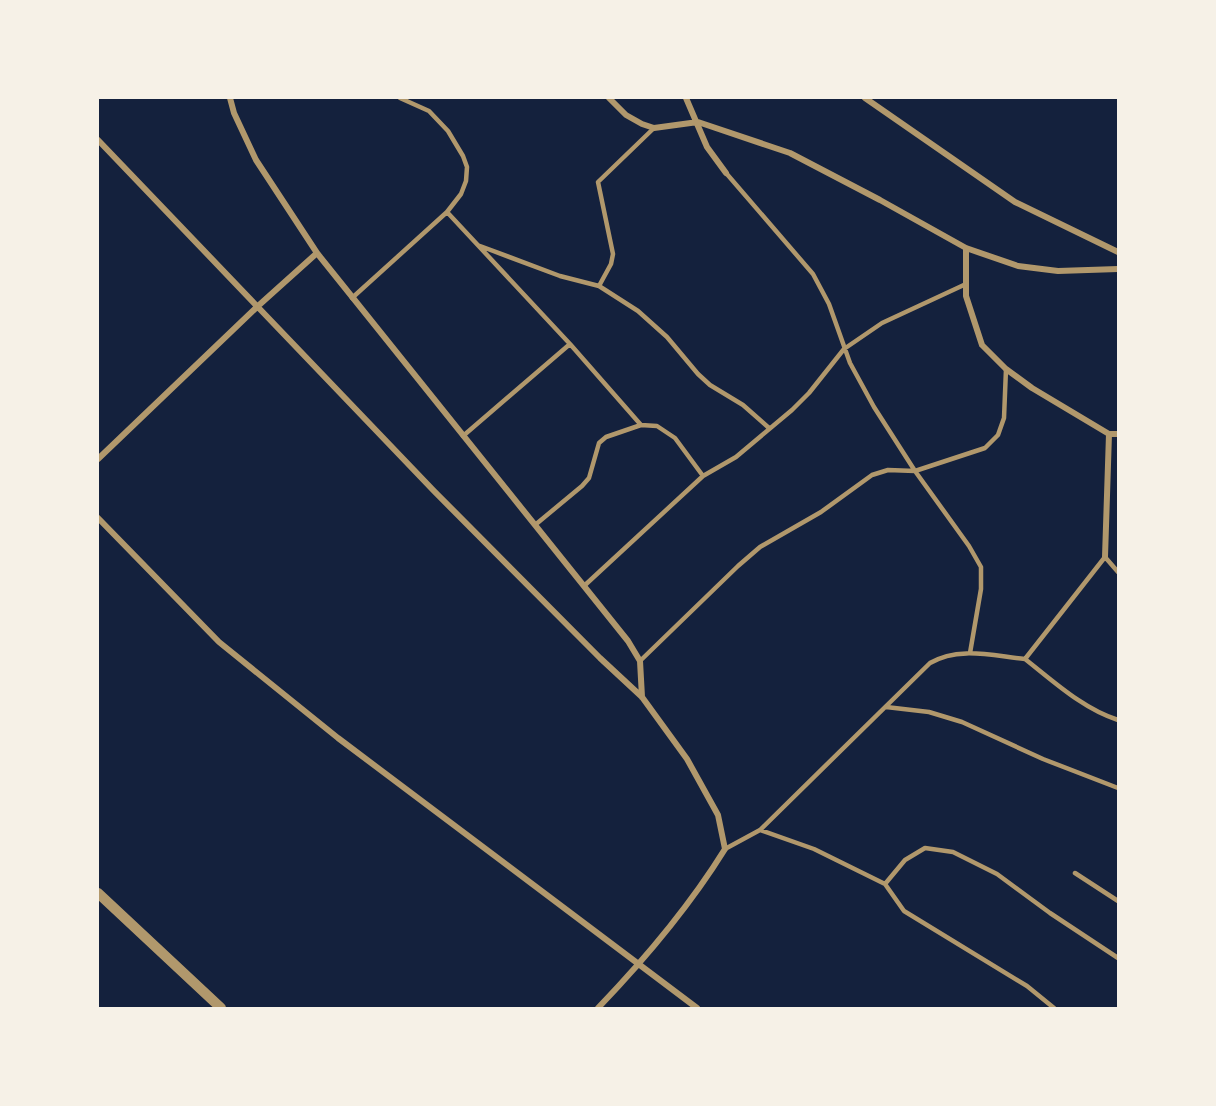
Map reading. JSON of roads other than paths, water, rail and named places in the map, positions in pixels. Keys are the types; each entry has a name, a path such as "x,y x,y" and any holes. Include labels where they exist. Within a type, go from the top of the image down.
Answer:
{"street":[{"path":"230,98 234,113 256,160 316,253 628,641 640,661 642,697"},
{"path":"609,98 626,115 654,128 698,122 790,153 966,248 1018,266 1058,271 1119,269"},
{"path":"686,98 707,147 726,173"},
{"path":"865,98 1015,202 1119,252"},
{"path":"98,140 434,491 600,658 642,697 692,768 717,816 724,849 704,882 639,966 598,1008"},
{"path":"966,248 966,296 982,345 1006,369 1032,388 1109,434 1119,434"},
{"path":"98,459 316,253"},
{"path":"1105,556 1109,434"},
{"path":"98,519 219,642 339,738 697,1008"},
{"path":"98,894 220,1008"}],"lane":[{"path":"352,298 447,212 461,194 466,181 467,167 448,131 429,111 400,98"},
{"path":"599,286 610,264 612,254 598,182 654,128"},
{"path":"726,173 813,274 829,304 844,349 874,407 981,567 981,589 970,653"},
{"path":"447,212 570,344 641,425"},
{"path":"480,246 560,276 599,286 638,311 667,338 710,385 743,405 769,429"},
{"path":"584,586 703,476 736,457 809,393 844,349 882,323 966,284"},
{"path":"464,436 570,344"},
{"path":"640,661 760,547 821,512 872,476 888,470 915,471 985,448 998,435 1004,418 1006,369"},
{"path":"535,525 589,478 599,443 606,436 641,425 657,426 675,438 703,476"},
{"path":"1025,659 1105,556 1119,572"},
{"path":"724,849 760,830 930,663 942,656 970,653 1025,659 1070,694 1107,717 1119,720"},
{"path":"886,707 929,712 962,722 1043,759 1119,788"},
{"path":"760,830 814,849 885,884 904,911 1027,986 1054,1008"},
{"path":"885,884 905,860 924,848 953,852 997,874 1050,913 1119,958"},
{"path":"1075,873 1119,901"}]}
